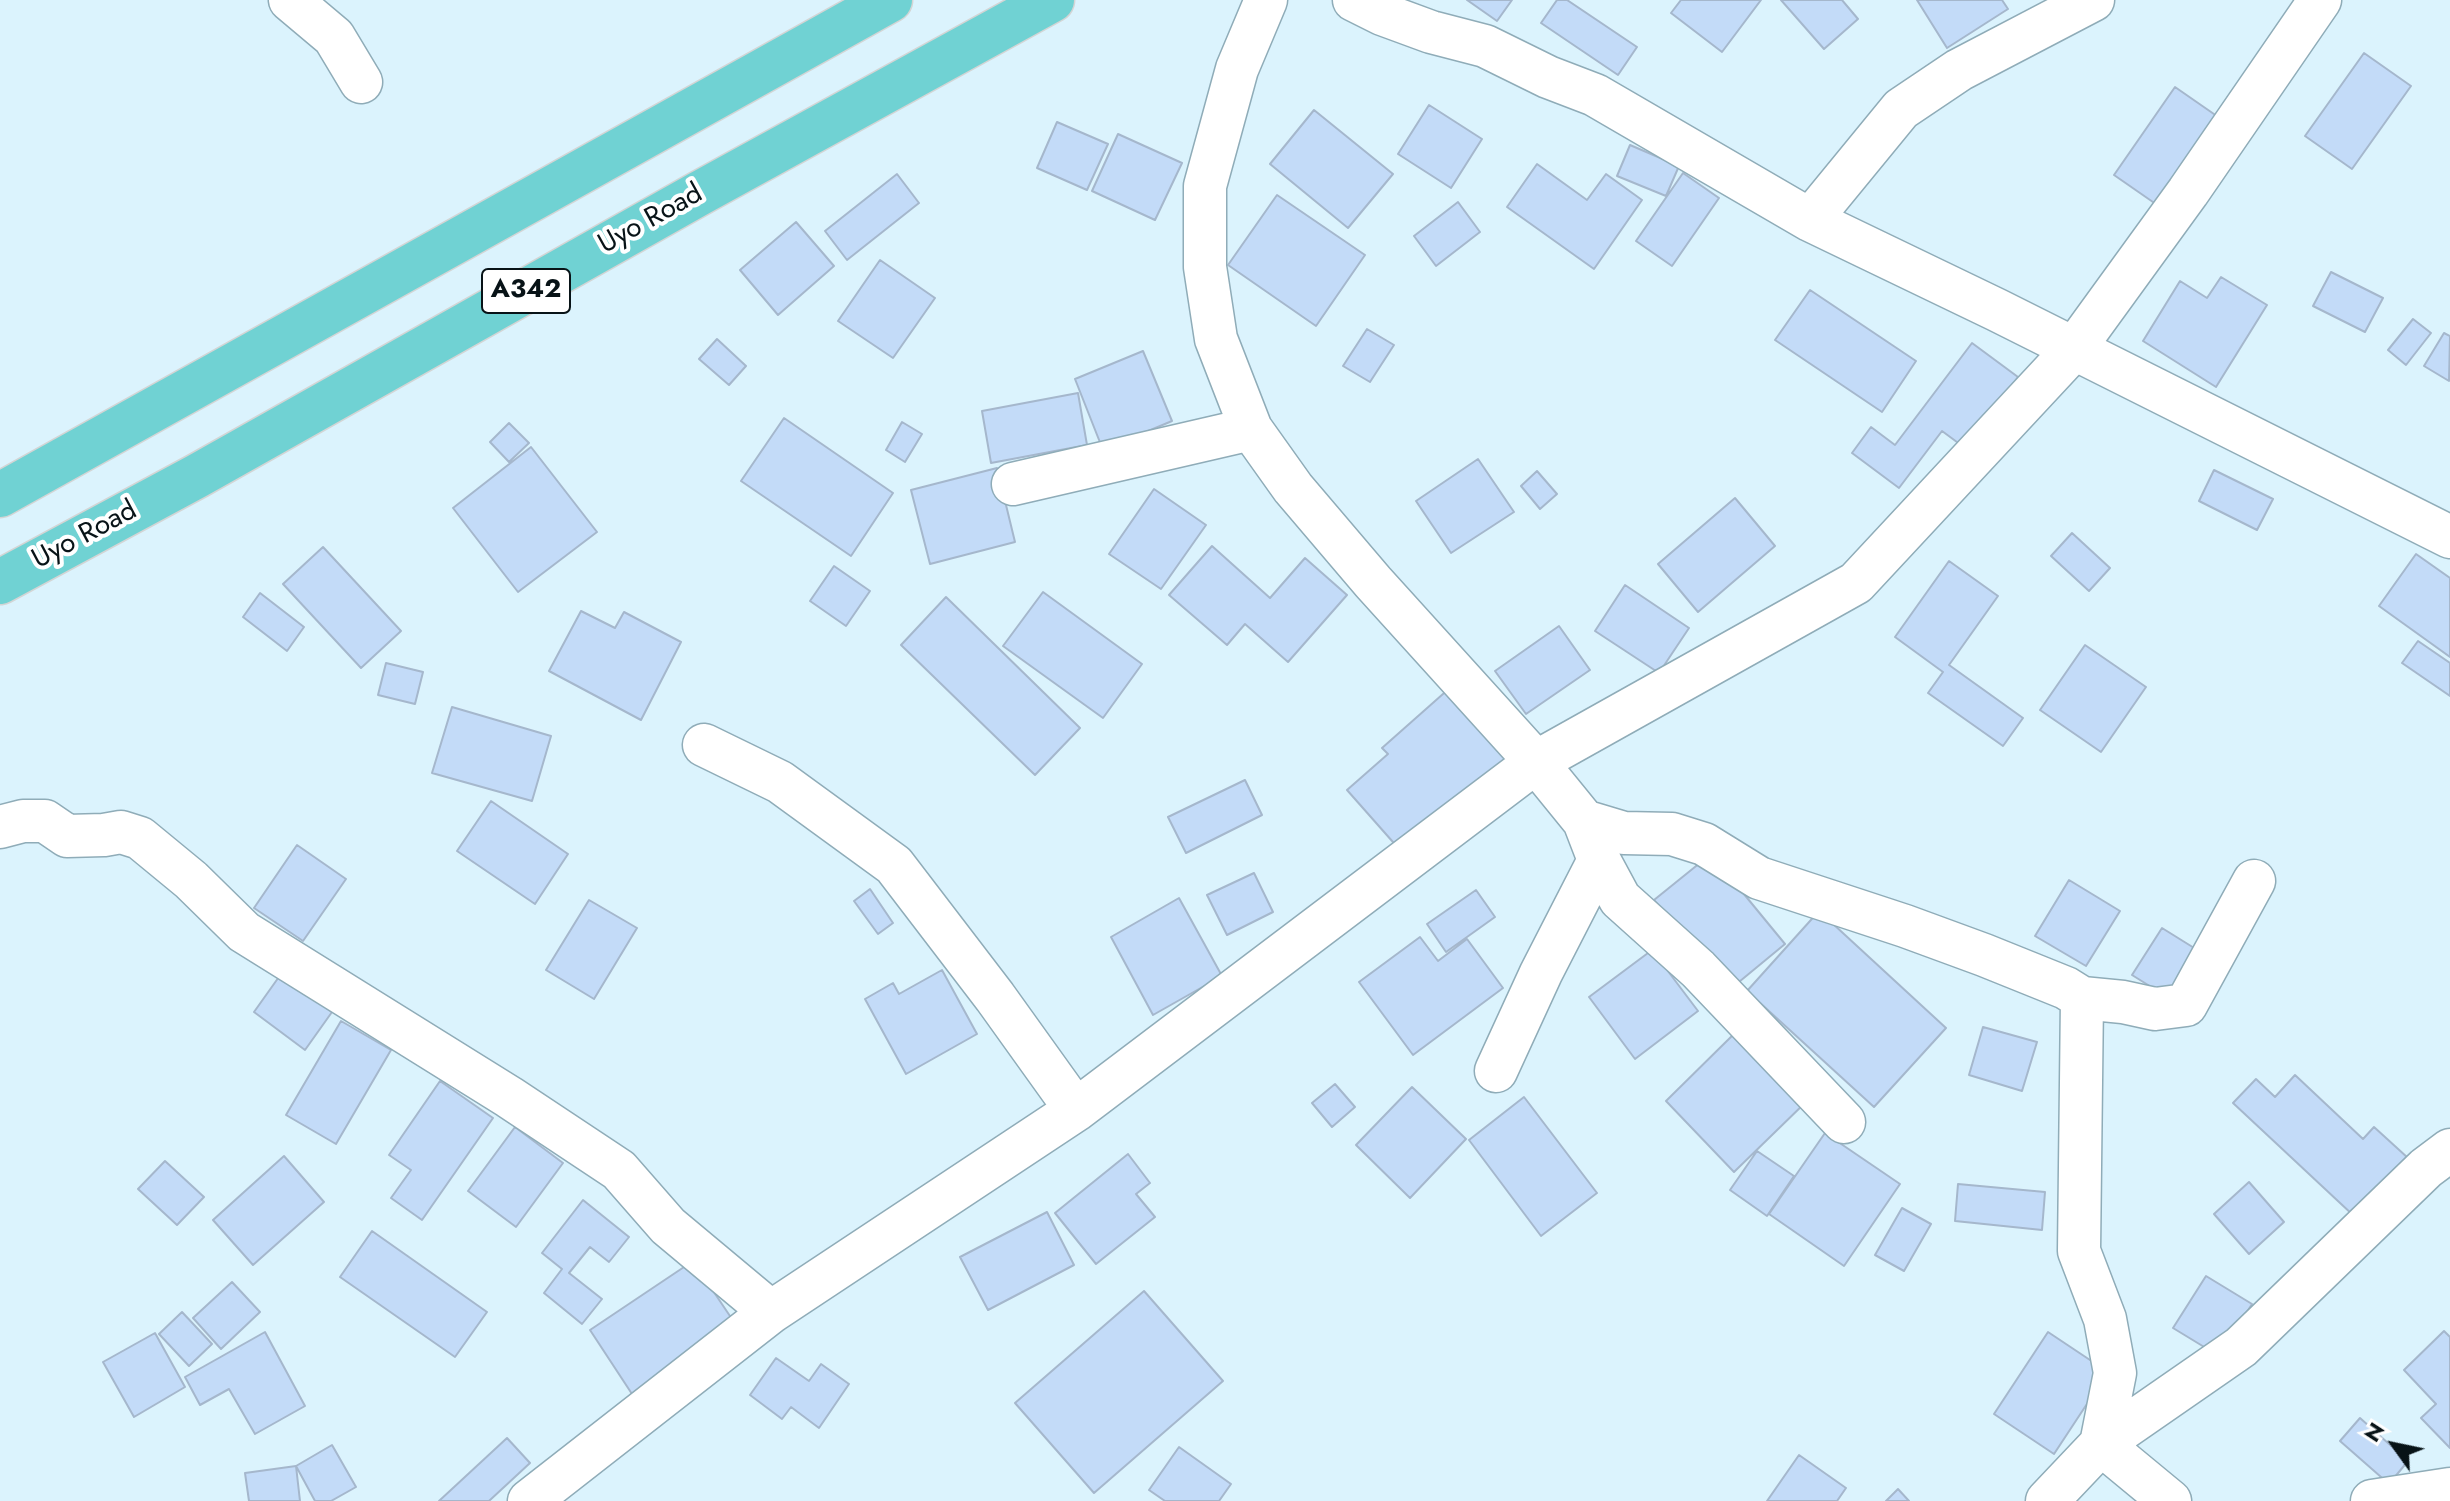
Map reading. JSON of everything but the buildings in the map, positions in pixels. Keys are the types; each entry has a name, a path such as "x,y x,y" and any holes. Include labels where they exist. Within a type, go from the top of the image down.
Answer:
{"highway":[{"name":"A342","path":"0,495 890,0"},
{"name":"Uyo Road","path":"0,582 197,476 700,193 1052,0"}],"street":[{"path":"290,0 334,37 361,82"},
{"path":"1266,0 1237,69 1205,186 1205,267 1216,339 1251,429 1293,488 1536,762 1584,821 1599,860 1620,899 1698,969 1844,1122"},
{"path":"1354,0 1431,32 1485,46 1548,77 1595,95 1810,220 2450,537"},
{"path":"1810,220 1901,109 1959,70 2093,0"},
{"path":"529,1501 771,1312 1076,1110 1536,762 1856,583 2074,349 2188,192 2320,0"},
{"path":"1013,484 1251,429"},
{"path":"704,745 780,782 894,865 1076,1110"},
{"path":"0,827 23,821 45,821 67,836 121,832 140,838 191,880 244,932 509,1097 619,1170 668,1226 771,1312"},
{"path":"1584,821 1624,833 1672,834 1704,844 1759,878 1971,950 2066,988 2082,998 2155,1009 2186,1005 2254,881"},
{"path":"1496,1071 1541,973 1599,860"},
{"path":"2082,998 2079,1251 2105,1319 2115,1373 2101,1444"},
{"path":"2047,1501 2101,1444 2241,1347 2426,1168 2450,1150"},
{"path":"2101,1444 2170,1501"},
{"path":"2372,1501 2450,1489"}]}
